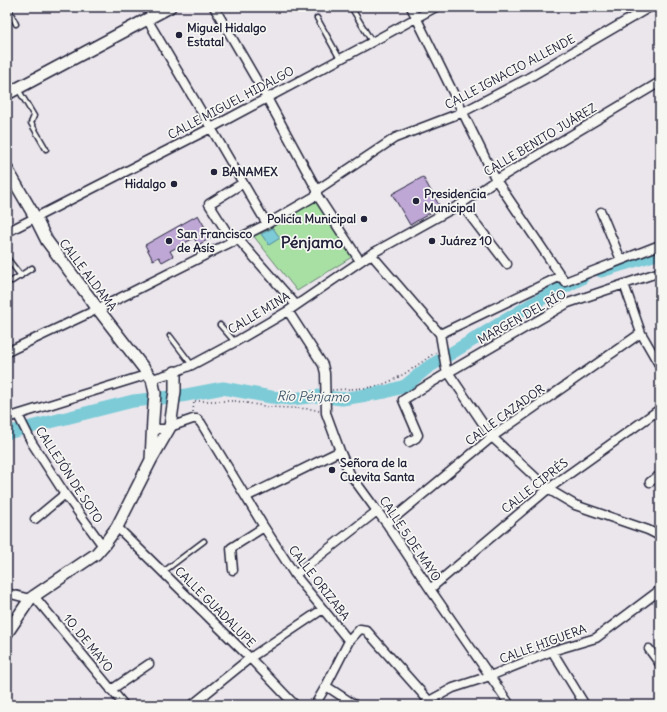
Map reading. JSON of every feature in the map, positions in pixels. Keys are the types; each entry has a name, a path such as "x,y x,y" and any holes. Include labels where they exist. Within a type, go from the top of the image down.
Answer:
{"street":[{"path":"7,94 170,7"},
{"path":"214,7 267,98 317,192 360,261"},
{"path":"411,7 496,180 563,279"},
{"name":"CALLE MIGUEL HIDALGO","path":"7,232 211,128 436,7"},
{"name":"CALLE IGNACIO ALLENDE","path":"7,352 98,310 268,224 395,138 463,112 528,78 650,7"},
{"path":"147,19 268,224"},
{"name":"CALLE BENITO JUÁREZ","path":"371,254 461,204 496,180 660,82"},
{"name":"CALLE ALDAMA","path":"7,169 47,241 98,310 150,376 155,393 151,460"},
{"path":"243,183 209,204 236,241 296,305"},
{"path":"461,204 507,264"},
{"path":"602,212 620,260"},
{"path":"440,334 563,279 660,245"},
{"path":"371,254 440,334 447,371 492,437 548,489 576,505 648,530 660,536"},
{"name":"CALLE MINA","path":"7,418 150,376 175,372 192,365 288,311 371,254"},
{"name":"MARGEN DEL RÍO","path":"409,442 418,435 404,400 447,371 568,303 660,272"},
{"path":"624,284 641,333 660,366"},
{"name":"CALLE 5 DE MAYO","path":"288,311 325,372 326,413 350,474 387,524 510,705"},
{"name":"CALLE CAZADOR","path":"387,524 492,437 641,333"},
{"path":"7,633 32,598 96,554 117,527 151,460 170,427 175,391 175,372"},
{"name":"CALLE CIPRÉS","path":"430,589 548,489 660,409"},
{"name":"CALLEJÓN DE SOTO","path":"18,415 32,443 65,494 103,546"},
{"path":"153,423 158,429 164,429 195,419"},
{"name":"CALLE ORIZABA","path":"195,419 201,423 295,575 349,641 360,629 366,630 426,703"},
{"path":"246,497 340,451"},
{"path":"650,482 660,475"},
{"path":"35,519 65,494"},
{"path":"295,575 377,511"},
{"name":"CALLE GUADALUPE","path":"117,527 296,705"},
{"path":"233,570 231,548 264,527"},
{"name":"CALLE HIGUERA","path":"426,703 453,688 490,676 552,652 596,638 660,590"},
{"path":"7,593 32,598"},
{"name":"1O. DE MAYO","path":"32,598 124,705"},
{"path":"192,705 250,658 323,609"},
{"path":"315,705 349,641"},
{"path":"649,649 660,664"},
{"path":"552,652 585,705"},
{"path":"111,690 148,664"},
{"path":"326,686 355,705"}],"lane":[{"path":"14,7 8,8 16,24"},
{"path":"351,7 372,42"},
{"path":"317,18 340,59"},
{"path":"18,88 34,116 31,123 46,149"},
{"path":"7,258 21,276"},
{"path":"12,281 32,268"},
{"path":"220,325 235,342"},
{"path":"170,336 192,365"},
{"path":"163,572 204,541"}],"path":[{"path":"325,382 330,390 380,385 406,373 438,350 443,353"},
{"path":"195,419 194,402 236,400 269,407 312,409 326,413"}],"green space":[{"path":"316,197 355,255 297,291 252,234"}],"water":[{"path":"273,228 280,238 269,245 261,234"}],"building":[{"name":"Presidencia Municipal","path":"423,177 440,207 410,225 392,194"},
{"name":"San Francisco de Asís","path":"198,215 211,238 198,245 194,238 170,251 173,256 162,262 159,257 153,260 145,245"}],"waterway":[{"name":"Río Pénjamo","path":"601,271 660,253"},
{"name":"Río Pénjamo","path":"7,433 133,401 181,396 223,388 271,397 291,399 318,396 342,399 385,392 405,386 427,368 532,304 582,278"}],"place":[{"name":"Miguel Hidalgo Estatal","path":"179,35"},
{"name":"BANAMEX","path":"214,172"},
{"name":"Hidalgo","path":"174,184"},
{"name":"Presidencia Municipal","path":"416,201"},
{"name":"Policía Municipal","path":"364,219"},
{"name":"San Francisco de Asís","path":"169,241"},
{"name":"Juárez 10","path":"432,241"},
{"name":"Señora de la Cuevita Santa","path":"332,470"}],"district":[{"name":"Pénjamo","path":"312,242"}]}
